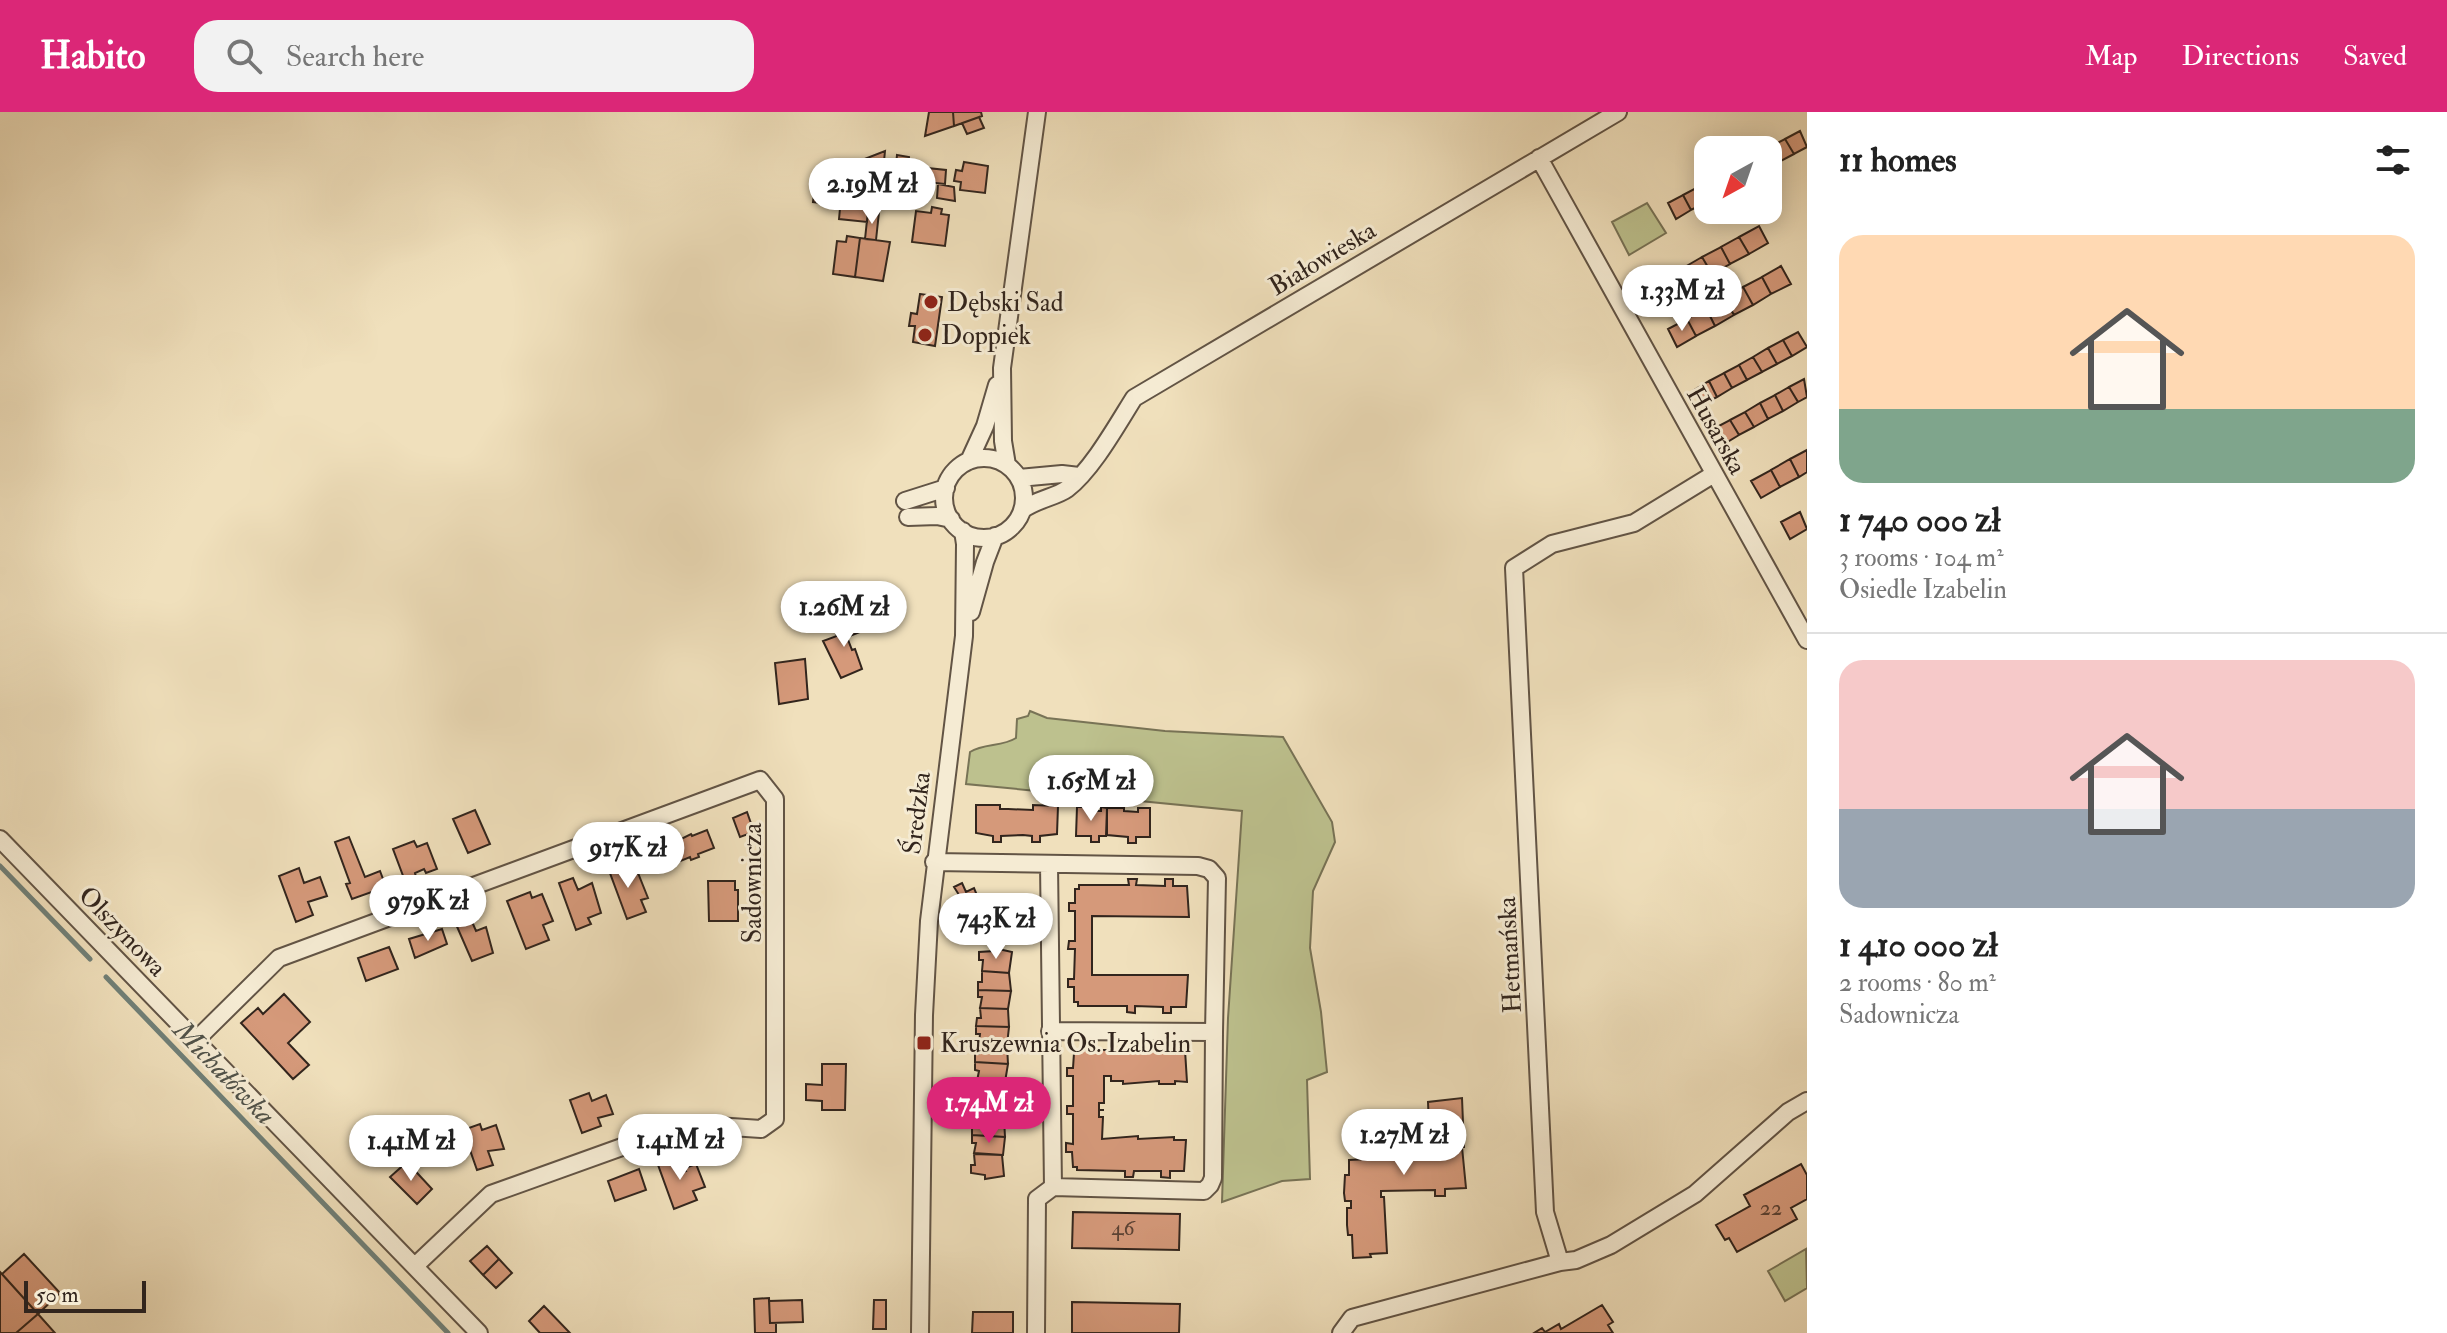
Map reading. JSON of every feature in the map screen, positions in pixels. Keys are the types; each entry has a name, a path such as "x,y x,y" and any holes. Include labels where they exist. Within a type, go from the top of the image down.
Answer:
{"street":[{"path":"957,525 945,503 946,488 952,474 969,461 985,426 1002,368 1037,112"},
{"name":"Białowieska","path":"1022,510 1036,500 1066,490 1109,438 1134,398 1618,112"},
{"name":"Husarska","path":"1539,158 1807,640"},
{"path":"946,488 906,509 937,516 978,537 995,536 1012,526 1022,510 1024,493 1003,441 1002,368"},
{"path":"969,461 989,458 1013,472 1079,476"},
{"name":"Hetmańska","path":"1560,1262 1545,1212 1514,568 1552,544 1634,523 1714,474"},
{"name":"Średzka","path":"920,1333 924,1015 934,862 964,636 965,544 957,525"},
{"name":"Średzka","path":"964,636 995,536"},
{"name":"Sadownicza","path":"196,1040 279,958 760,780 775,799 775,1119 761,1129 686,1124 491,1194 415,1266"},
{"name":"Olszynowa","path":"0,839 479,1333"},
{"path":"934,862 1198,866 1209,869 1217,878 1213,1178 1204,1191 1053,1187 1037,1199 1036,1333"},
{"path":"1049,864 1053,1187"},
{"path":"1050,1031 1214,1032"},
{"path":"1341,1333 1352,1318 1576,1260 1611,1245 1695,1194 1788,1112 1807,1101"}],"green space":[{"path":"1647,203 1666,233 1629,255 1612,222"},
{"path":"1030,711 1047,718 1165,731 1283,737 1332,822 1335,842 1313,891 1310,948 1327,1072 1307,1080 1310,1179 1282,1181 1222,1202 1228,1018 1242,811 966,784 970,752 1016,738 1017,719 1028,716"},
{"path":"1806,1249 1807,1288 1785,1301 1768,1271"}],"building":[{"path":"929,112 953,112 954,126 925,136"},
{"path":"953,112 981,112 982,116 954,126"},
{"path":"979,117 984,128 967,134 962,123"},
{"path":"1800,131 1807,147 1794,154 1785,139"},
{"path":"1785,139 1794,154 1782,160 1782,141"},
{"path":"885,151 879,212 868,211 867,222 839,219 844,167"},
{"path":"897,155 909,157 907,178 895,176"},
{"path":"964,162 988,166 985,193 960,190 961,182 954,181 956,170 962,171"},
{"path":"908,166 946,170 945,184 907,180"},
{"path":"844,167 840,205 813,202 816,177"},
{"path":"938,184 954,187 955,201 937,198"},
{"path":"1694,189 1694,208 1691,210 1683,195"},
{"path":"1683,195 1691,210 1676,219 1668,203"},
{"path":"932,207 942,209 941,214 949,215 945,246 912,242 916,211 931,213"},
{"path":"868,211 879,212 876,240 865,239"},
{"path":"1759,226 1768,243 1749,254 1739,237"},
{"path":"847,236 860,238 855,277 833,274 837,241 846,242"},
{"path":"1739,237 1749,254 1730,264 1721,247"},
{"path":"860,238 890,242 883,281 855,277"},
{"path":"1721,247 1730,264 1712,274 1702,257"},
{"path":"1702,257 1712,274 1693,285 1683,268"},
{"path":"1781,266 1791,284 1771,294 1762,277"},
{"path":"1683,268 1693,285 1674,295 1664,278"},
{"path":"1762,277 1771,294 1753,305 1743,287"},
{"path":"1664,278 1674,295 1655,306 1645,289"},
{"path":"1743,287 1753,305 1734,315 1724,298"},
{"path":"920,294 942,297 935,346 913,342 915,326 909,326 911,313 917,314"},
{"path":"1724,298 1734,315 1715,326 1706,308"},
{"path":"1706,308 1715,326 1696,336 1687,319"},
{"path":"1687,319 1696,336 1677,347 1668,329"},
{"path":"1798,332 1807,347 1792,356 1783,340"},
{"path":"1783,340 1792,356 1777,364 1768,348"},
{"path":"1768,348 1777,364 1762,372 1753,357"},
{"path":"1753,357 1762,372 1747,380 1739,365"},
{"path":"1739,365 1747,380 1732,388 1724,373"},
{"path":"1724,373 1732,388 1717,397 1709,381"},
{"path":"1804,379 1807,397 1798,402 1789,387"},
{"path":"1709,381 1717,397 1702,405 1694,390"},
{"path":"1789,387 1798,402 1783,411 1775,395"},
{"path":"1775,395 1783,411 1768,419 1760,403"},
{"path":"1760,403 1768,419 1754,427 1745,412"},
{"path":"1745,412 1754,427 1739,435 1730,420"},
{"path":"1730,420 1739,435 1724,444 1715,428"},
{"path":"1807,450 1807,472 1799,477 1790,459"},
{"path":"1790,459 1799,477 1780,487 1771,470"},
{"path":"1771,470 1780,487 1761,498 1751,481"},
{"path":"1800,512 1807,529 1790,539 1781,522"},
{"path":"855,619 860,632 847,637 862,669 841,678 823,641 837,636 834,627"},
{"path":"805,659 808,699 779,704 775,663"},
{"path":"976,805 1033,810 1033,805 1058,806 1057,834 1040,836 1040,842 1032,842 1032,836 1023,835 1001,836 1001,842 993,842 993,836 976,833"},
{"path":"1077,807 1087,807 1087,811 1107,808 1106,836 1099,836 1099,842 1091,842 1091,836 1076,836"},
{"path":"1107,808 1138,812 1138,808 1150,808 1150,837 1136,837 1136,843 1128,843 1128,837 1107,835"},
{"path":"475,810 490,844 468,853 453,819"},
{"path":"747,812 754,832 740,837 733,818"},
{"path":"707,830 714,848 698,854 699,857 678,862 671,844"},
{"path":"349,837 365,877 380,871 386,887 352,899 346,884 350,883 335,842"},
{"path":"414,841 417,847 427,843 437,869 426,873 424,869 415,873 416,877 405,881 393,849"},
{"path":"622,860 629,876 638,873 648,898 641,900 646,912 627,919 607,865"},
{"path":"299,868 304,883 320,877 327,896 308,902 313,915 296,922 279,876"},
{"path":"573,878 578,890 592,883 601,913 588,918 591,924 576,930 559,883"},
{"path":"1128,879 1137,879 1136,885 1165,886 1165,879 1173,879 1173,886 1187,886 1189,917 1092,916 1092,975 1188,975 1186,1007 1171,1007 1171,1013 1163,1013 1163,1007 1135,1006 1135,1013 1127,1012 1127,1006 1078,1006 1078,1002 1074,1002 1074,987 1068,987 1068,979 1074,979 1075,949 1068,949 1069,941 1075,941 1075,911 1069,911 1069,903 1075,903 1075,889 1079,889 1079,885 1129,885"},
{"path":"708,881 735,881 738,921 709,921"},
{"path":"962,883 966,892 974,888 979,900 966,906 954,887"},
{"path":"530,892 532,898 542,894 553,921 543,925 549,940 526,949 507,901"},
{"path":"470,917 476,931 486,927 493,953 472,961 455,922"},
{"path":"442,929 447,944 415,958 409,939"},
{"path":"389,947 398,969 366,981 358,958"},
{"path":"994,948 1012,952 1009,973 982,971 983,960 979,960 979,952 994,951"},
{"path":"982,971 1009,973 1011,991 978,990"},
{"path":"978,990 1011,991 1008,1009 980,1008 982,997 978,997"},
{"path":"284,994 310,1022 288,1043 309,1065 293,1079 241,1023 258,1008 263,1014"},
{"path":"980,1008 1008,1009 1009,1027 976,1026 977,1018 981,1018"},
{"path":"976,1026 1009,1027 1007,1045 979,1044 980,1034 976,1034"},
{"path":"979,1044 1007,1045 1008,1064 975,1062"},
{"path":"1127,1044 1135,1044 1135,1050 1163,1050 1163,1044 1171,1044 1171,1050 1185,1050 1187,1082 1123,1084 1123,1081 1111,1081 1111,1076 1104,1076 1104,1103 1099,1103 1099,1117 1103,1117 1102,1139 1138,1136 1138,1139 1174,1137 1174,1140 1186,1140 1184,1171 1170,1171 1170,1178 1161,1177 1161,1171 1134,1171 1133,1177 1125,1177 1125,1171 1077,1170 1073,1167 1072,1152 1066,1152 1066,1143 1073,1144 1073,1114 1067,1114 1067,1106 1073,1106 1073,1076 1067,1076 1067,1068 1073,1068 1074,1053 1078,1050 1127,1050"},
{"path":"975,1062 1008,1064 1005,1082 977,1081 979,1071 975,1070"},
{"path":"822,1064 846,1064 845,1110 822,1110 822,1101 806,1100 806,1084 822,1085"},
{"path":"977,1081 1005,1082 1007,1100 974,1099 974,1091 978,1091"},
{"path":"589,1093 592,1101 606,1095 613,1114 598,1118 601,1126 582,1133 570,1100"},
{"path":"1462,1098 1466,1188 1445,1189 1445,1196 1435,1196 1435,1190 1381,1191 1381,1197 1384,1197 1387,1253 1353,1258 1352,1235 1348,1235 1347,1225 1347,1208 1351,1208 1351,1201 1345,1201 1344,1193 1349,1160 1430,1156 1430,1136 1426,1136 1425,1126 1429,1126 1428,1102"},
{"path":"974,1099 1007,1100 1004,1118 976,1117"},
{"path":"976,1117 1004,1118 1005,1137 972,1135 972,1128 977,1128"},
{"path":"480,1124 482,1130 496,1125 504,1149 488,1151 493,1165 477,1170 463,1130"},
{"path":"972,1135 1005,1137 1003,1155 974,1153 976,1143 972,1143"},
{"path":"974,1154 1002,1155 1004,1176 985,1179 985,1175 971,1173 971,1165 975,1165"},
{"path":"675,1156 681,1172 696,1164 705,1187 693,1191 697,1200 674,1209 657,1162"},
{"path":"407,1162 432,1189 417,1204 390,1177"},
{"path":"1801,1164 1807,1175 1807,1199 1791,1208 1797,1219 1737,1252 1716,1225 1750,1206 1744,1195"},
{"path":"639,1169 646,1190 615,1201 608,1181"},
{"path":"1073,1212 1180,1214 1179,1250 1072,1248"},
{"path":"487,1246 499,1259 483,1275 470,1261"},
{"path":"24,1254 60,1293 38,1314 2,1274"},
{"path":"499,1259 512,1273 496,1288 483,1275"},
{"path":"0,1272 38,1314 16,1333 0,1333"},
{"path":"769,1298 770,1323 776,1323 776,1333 755,1333 754,1299"},
{"path":"802,1300 803,1322 770,1323 769,1301"},
{"path":"874,1300 886,1300 886,1329 873,1329"},
{"path":"1072,1302 1180,1304 1179,1333 1072,1333"},
{"path":"1602,1305 1613,1322 1608,1325 1613,1333 1534,1333 1542,1328 1545,1332 1559,1324 1561,1329"},
{"path":"544,1306 570,1333 540,1333 529,1321"},
{"path":"973,1312 1013,1312 1013,1333 972,1333"},
{"path":"38,1314 55,1333 16,1333"}],"waterway":[{"name":"Michałówka","path":"0,866 90,959"},
{"name":"Michałówka","path":"106,977 448,1333"}],"place":[{"name":"Dębski Sad","path":"931,302"},
{"name":"Doppiek","path":"925,335"},
{"name":"Kruszewnia Os. Izabelin","path":"924,1043"}]}
